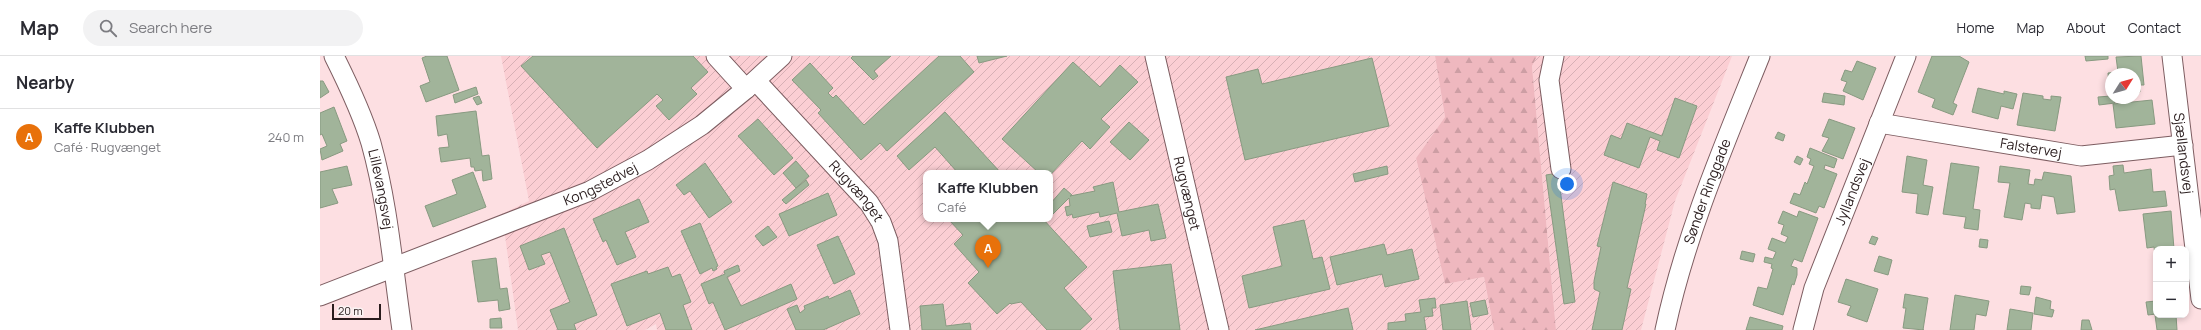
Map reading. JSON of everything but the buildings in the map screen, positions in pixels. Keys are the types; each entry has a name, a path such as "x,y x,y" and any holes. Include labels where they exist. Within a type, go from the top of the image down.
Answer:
{"street":[{"name":"Lillevangsvej","path":"334,56 354,97 371,143 384,202 402,330"},
{"name":"Rugvænget","path":"716,56 751,85 869,203 881,222 888,241 900,330"},
{"name":"Kongstedvej","path":"320,296 590,191 648,160 702,125 751,85 782,56"},
{"name":"Rugvænget","path":"1155,56 1219,330"},
{"path":"1554,56 1549,80 1561,169"},
{"name":"Sønder Ringgade","path":"1665,330 1684,256 1721,154 1760,56"},
{"name":"Jyllandsvej","path":"1803,330 1814,288 1906,56"},
{"name":"Sjællandsvej","path":"2172,56 2201,299"},
{"name":"Falstervej","path":"1880,124 2081,156 2182,145"}],"shaded area":[{"path":"501,56 1435,56 1445,117 1416,158 1445,284 1484,277 1494,330 657,330 656,324 645,330 518,330 502,214 529,201"},
{"path":"1537,56 1732,56 1675,201 1641,330 1556,330 1532,66"}],"green space":[{"path":"1435,56 1537,56 1532,66 1556,330 1494,330 1484,277 1445,284 1416,158 1445,117"}],"place":[{"name":"Kaffe Klubben","path":"988,268"}]}
